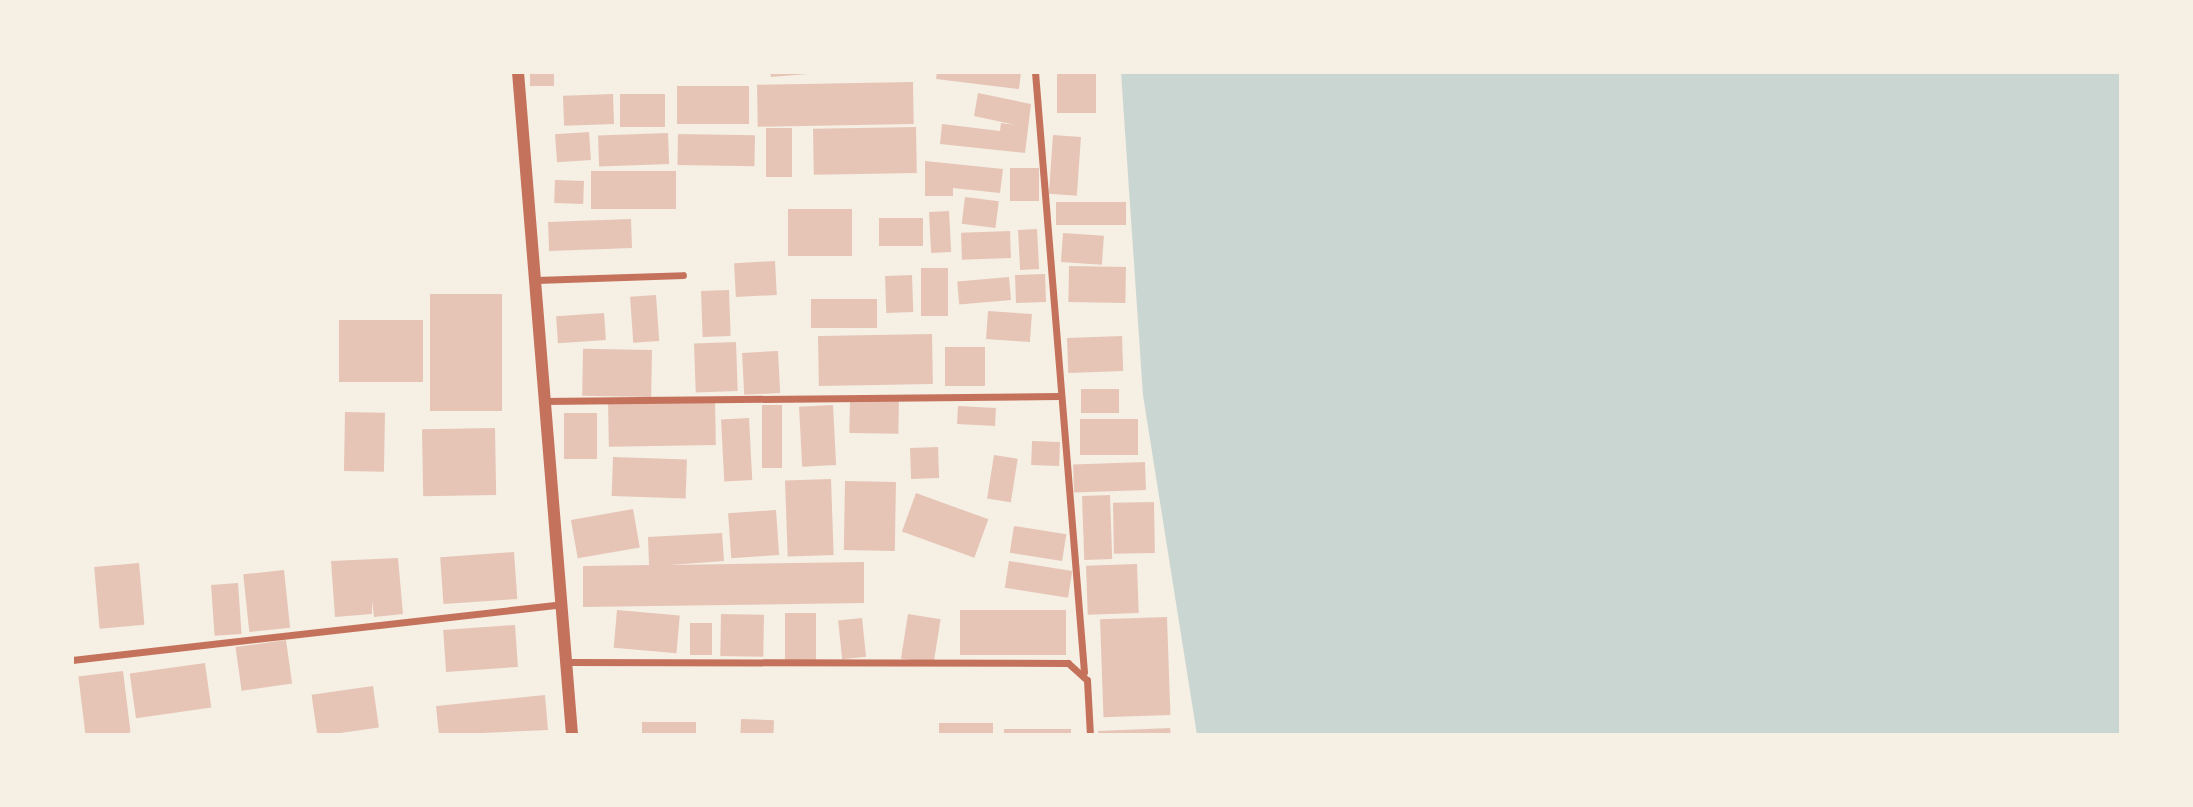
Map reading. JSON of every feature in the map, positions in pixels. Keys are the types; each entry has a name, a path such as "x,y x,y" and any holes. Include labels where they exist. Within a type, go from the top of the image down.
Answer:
{"street":[{"path":"518,72 536,280 542,401 572,735"},
{"path":"1035,72 1059,396 1090,735"},
{"path":"536,280 683,275"},
{"path":"542,401 1059,396"},
{"path":"72,660 562,604"},
{"path":"567,662 1068,663 1084,671"}],"shaded area":[{"path":"1121,72 2121,72 2121,735 1197,735 1143,395"}],"building":[{"path":"530,72 554,72 554,86 530,86"},
{"path":"770,72 808,72 808,74 771,77"},
{"path":"937,72 1021,72 1019,89 936,79"},
{"path":"1057,72 1096,72 1096,113 1057,113"},
{"path":"913,82 914,124 758,127 757,85"},
{"path":"677,86 749,86 749,124 677,124"},
{"path":"978,93 1031,104 1025,153 940,144 942,124 1000,131 1001,123 1016,125 974,116"},
{"path":"613,94 614,124 564,126 563,96"},
{"path":"620,94 665,94 665,127 620,127"},
{"path":"916,127 917,173 814,175 813,129"},
{"path":"766,128 792,128 792,177 766,177"},
{"path":"589,132 591,160 557,162 555,134"},
{"path":"668,133 669,164 599,166 598,135"},
{"path":"678,134 755,135 754,166 677,165"},
{"path":"1053,135 1081,137 1077,196 1049,194"},
{"path":"925,161 1003,169 1000,193 953,188 953,196 925,196"},
{"path":"1010,168 1039,168 1039,201 1010,201"},
{"path":"591,171 676,171 676,209 591,209"},
{"path":"555,180 584,181 583,204 554,203"},
{"path":"965,197 999,201 995,228 962,224"},
{"path":"1056,202 1126,202 1126,225 1056,225"},
{"path":"788,209 852,209 852,256 788,256"},
{"path":"949,211 951,252 931,253 929,212"},
{"path":"879,218 923,218 923,246 879,246"},
{"path":"631,219 632,248 549,251 548,222"},
{"path":"1037,229 1039,269 1020,270 1018,230"},
{"path":"1010,231 1011,258 962,260 961,233"},
{"path":"1063,233 1104,236 1102,265 1061,262"},
{"path":"775,261 777,295 736,297 734,263"},
{"path":"1069,266 1126,267 1125,303 1068,302"},
{"path":"921,268 948,268 948,316 921,316"},
{"path":"1045,274 1046,302 1016,303 1015,275"},
{"path":"912,275 913,312 886,313 885,276"},
{"path":"1009,277 1011,300 959,304 957,282"},
{"path":"729,290 731,336 703,337 701,291"},
{"path":"430,294 502,294 502,411 430,411"},
{"path":"656,295 659,341 633,343 630,297"},
{"path":"811,299 877,299 877,328 811,328"},
{"path":"988,311 1032,314 1030,342 986,339"},
{"path":"604,313 606,340 558,343 556,316"},
{"path":"339,320 423,320 423,382 339,382"},
{"path":"932,334 933,384 819,386 818,336"},
{"path":"1122,336 1123,371 1068,373 1067,338"},
{"path":"736,342 738,391 696,392 694,343"},
{"path":"945,347 985,347 985,386 945,386"},
{"path":"583,349 652,350 651,397 582,396"},
{"path":"778,351 780,393 744,395 742,353"},
{"path":"1081,389 1119,389 1119,413 1081,413"},
{"path":"850,396 899,397 898,434 849,433"},
{"path":"715,397 716,445 609,447 608,399"},
{"path":"762,405 782,405 782,468 762,468"},
{"path":"833,405 836,465 802,467 799,407"},
{"path":"958,406 996,408 995,426 957,424"},
{"path":"345,412 385,413 384,472 344,471"},
{"path":"564,413 597,413 597,459 564,459"},
{"path":"749,418 752,480 724,481 721,419"},
{"path":"1080,419 1138,419 1138,455 1080,455"},
{"path":"495,428 496,495 423,496 422,429"},
{"path":"1032,441 1060,442 1059,466 1031,465"},
{"path":"938,447 939,478 911,479 910,448"},
{"path":"994,455 1018,459 1011,502 987,498"},
{"path":"613,457 687,460 686,499 612,496"},
{"path":"1145,462 1146,490 1074,492 1073,465"},
{"path":"831,479 834,555 788,557 785,481"},
{"path":"845,481 896,482 895,551 844,550"},
{"path":"916,493 988,519 974,558 902,532"},
{"path":"1110,495 1112,559 1084,560 1082,496"},
{"path":"1154,502 1155,553 1114,554 1113,503"},
{"path":"633,509 640,547 578,558 571,520"},
{"path":"776,510 779,555 731,558 728,513"},
{"path":"1014,526 1066,534 1062,561 1010,553"},
{"path":"722,533 724,561 670,565 864,562 864,603 583,607 583,566 649,565 648,537"},
{"path":"514,552 517,599 443,604 440,557"},
{"path":"398,558 403,614 374,617 372,600 372,614 335,617 331,561"},
{"path":"1009,561 1072,571 1068,598 1005,588"},
{"path":"139,563 144,625 100,629 94,567"},
{"path":"1137,564 1139,613 1088,615 1086,566"},
{"path":"284,570 290,628 249,632 243,574"},
{"path":"238,583 242,634 215,636 211,585"},
{"path":"617,610 680,615 676,653 614,648"},
{"path":"960,610 1066,610 1066,655 960,655"},
{"path":"785,613 816,613 816,662 785,662"},
{"path":"721,614 764,615 763,657 720,656"},
{"path":"908,614 941,619 934,664 901,658"},
{"path":"1167,617 1170,715 1103,717 1100,619"},
{"path":"862,618 866,657 842,659 838,621"},
{"path":"690,623 712,623 712,655 690,655"},
{"path":"515,625 518,667 446,672 443,630"},
{"path":"286,640 292,684 242,691 235,647"},
{"path":"205,663 211,708 136,718 130,674"},
{"path":"123,671 131,733 86,735 78,676"},
{"path":"373,686 379,728 317,735 312,695"},
{"path":"545,695 548,730 439,735 436,706"},
{"path":"741,719 774,720 773,735 740,735"},
{"path":"642,722 696,722 696,735 642,735"},
{"path":"939,723 993,723 993,735 939,735"},
{"path":"1170,728 1171,735 1099,735 1098,731"},
{"path":"1004,729 1071,729 1071,735 1004,735"}]}
